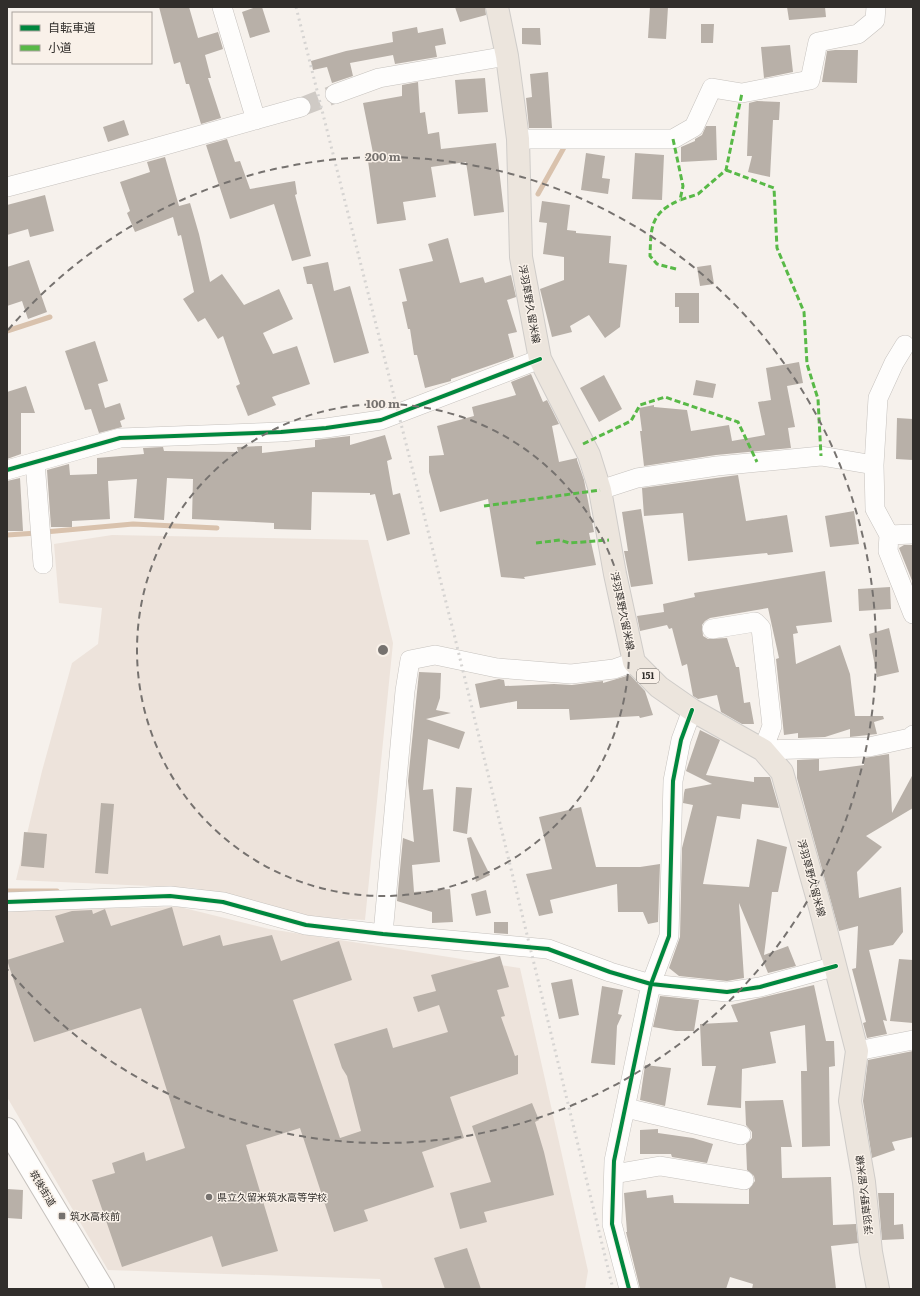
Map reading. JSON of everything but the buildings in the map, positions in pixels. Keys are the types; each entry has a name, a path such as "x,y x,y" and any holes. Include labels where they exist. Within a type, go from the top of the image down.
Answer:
{"main road":[{"name":"浮羽草野久留米線","path":"497,7 507,56 518,139 521,257 540,359 589,455 600,490 614,574 634,662 659,687 692,710 763,750 782,772 798,825 836,966 856,1051 850,1101 864,1182 871,1252 878,1289"}],"street":[{"path":"222,7 256,120"},
{"path":"518,139 673,139 694,127 712,88 742,93 810,80 818,42 858,34 875,20 876,7"},
{"path":"335,94 379,78 507,56"},
{"path":"7,187 301,107"},
{"path":"905,345 894,363 878,398 874,465 875,509 888,535 888,551 913,614"},
{"path":"7,470 120,438 281,432 326,428 381,420 540,359"},
{"path":"600,490 637,478 717,466 821,456 874,465"},
{"path":"36,462 44,564"},
{"path":"888,535 913,534"},
{"path":"712,629 755,622 761,628 772,726 763,750 869,747 910,738 913,735"},
{"path":"383,934 405,691 410,660 435,655 497,668 571,674 614,668 634,662"},
{"path":"629,1289 612,1224 614,1161 651,984 669,936 672,781 681,740 692,710"},
{"path":"7,902 170,896 223,902 306,925 383,934 548,949 610,972 651,984 727,992 760,987 836,966"},
{"path":"856,1051 913,1040"},
{"path":"626,1108 741,1135"},
{"name":"筑後街道","path":"7,1129 103,1289"},
{"path":"614,1174 660,1166 744,1180"}],"shaded area":[{"path":"112,535 368,540 393,643 365,920 314,917 194,888 16,880 42,771 72,663 98,644 102,608 59,603 54,544"},
{"path":"180,907 269,929 520,968 588,1271 585,1289 383,1289 380,1279 108,1270 7,1097 7,910"}],"waterway":[{"path":"538,194 566,144"},
{"path":"7,331 50,317"},
{"path":"45,532 133,524 217,528"},
{"path":"7,535 37,533"},
{"path":"7,891 57,891"}],"tunnel":[{"path":"301,107 335,94"}],"railway":[{"path":"296,7 455,638 613,1289"}],"marked path":[{"path":"673,139 683,186 680,200 698,194 726,170 742,93"},
{"path":"726,170 774,188 777,248 804,312 807,364 818,399 821,456"},
{"path":"676,269 657,264 650,256 650,246 654,222 663,210 680,200"},
{"path":"583,444 631,421 640,405 665,397 738,422 757,462"},
{"path":"484,506 600,490"},
{"path":"536,543 560,540 569,543 609,540"}],"cycle path":[{"path":"7,470 120,438 281,432 326,428 381,420 540,359"},
{"path":"629,1289 612,1224 614,1161 651,984 669,936 673,781 681,740 692,710"},
{"path":"7,902 170,896 223,902 306,925 383,934 548,949 610,972 651,984 727,992 760,987 836,966"}],"place":[{"name":"県立久留米筑水高等学校","path":"209,1197"},
{"name":"筑水高校前","path":"62,1216"}]}
